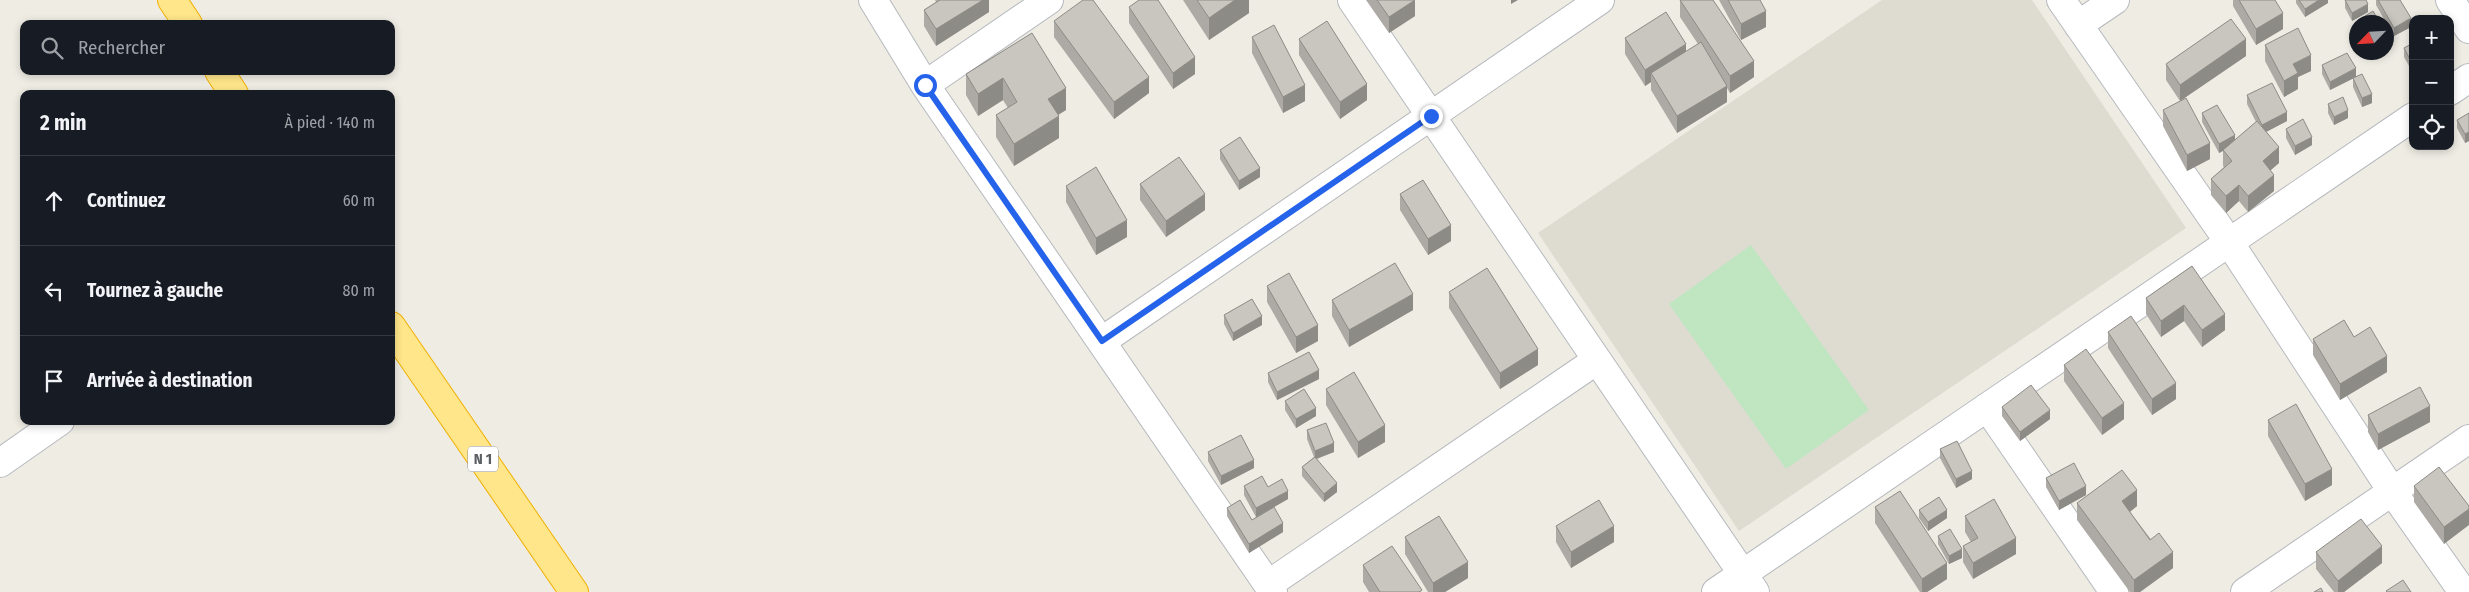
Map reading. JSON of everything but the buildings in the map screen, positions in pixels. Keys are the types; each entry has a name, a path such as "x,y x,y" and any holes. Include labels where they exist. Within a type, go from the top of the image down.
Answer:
{"highway":[{"path":"172,0 185,20"},
{"path":"222,75 231,90"},
{"name":"N 1","path":"395,332 574,592"}],"street":[{"path":"873,0 925,85 1271,588 1597,360"},
{"path":"925,85 1049,0"},
{"path":"1352,0 1749,583"},
{"path":"1102,341 1600,0"},
{"path":"2061,0 2229,242 2392,491 2463,592"},
{"path":"2078,25 2115,0"},
{"path":"2450,0 2469,28"},
{"path":"2454,88 2469,78"},
{"path":"1716,592 1749,583 1987,407 2409,120"},
{"path":"1987,407 2114,592"},
{"path":"0,463 54,425"},
{"path":"2245,592 2469,439"}],"shaded area":[{"path":"1882,0 2032,0 2186,228 1739,531 1538,233"}],"green space":[{"path":"1751,245 1869,410 1786,469 1669,304"}],"route":[{"path":"925,85 1102,341 1431,116"}]}
